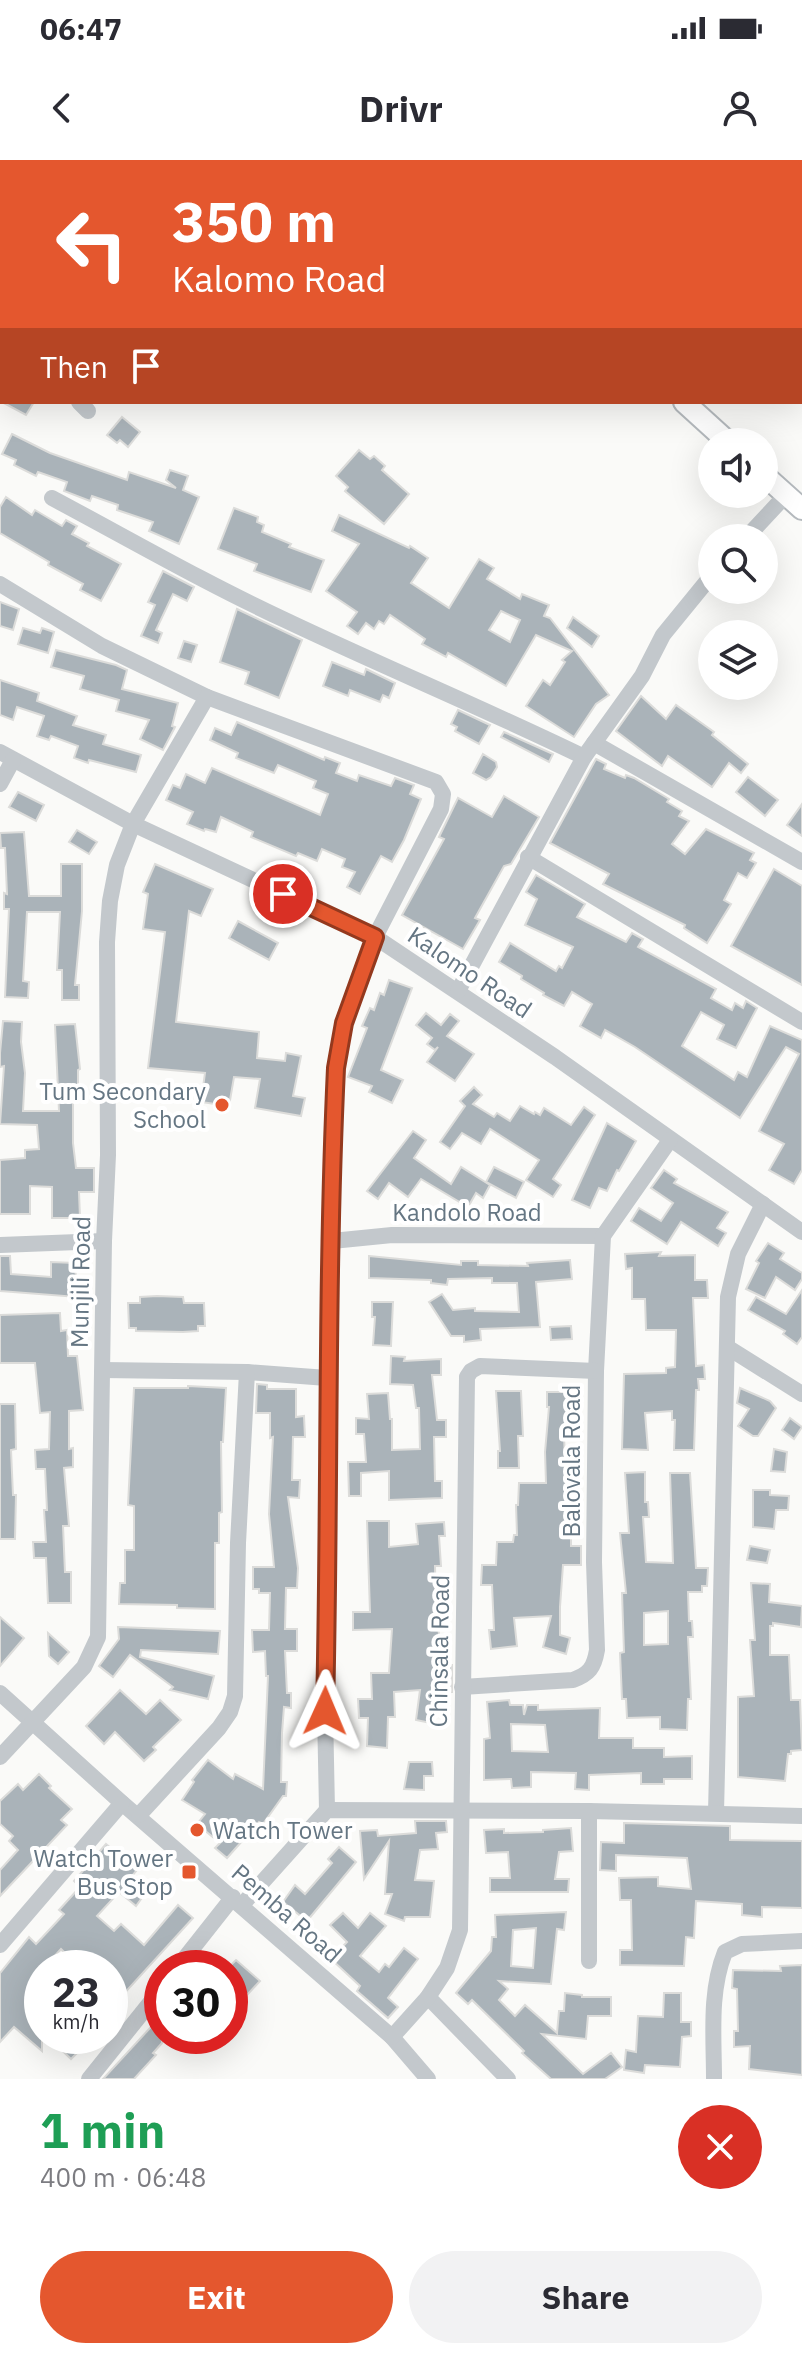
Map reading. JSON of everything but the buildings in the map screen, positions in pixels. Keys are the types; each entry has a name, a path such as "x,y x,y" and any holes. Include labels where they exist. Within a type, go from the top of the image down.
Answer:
{"main road":[{"path":"686,404 713,428"},
{"path":"778,488 794,502"}],"street":[{"path":"52,498 271,613 584,757"},
{"path":"765,524 794,502"},
{"path":"0,584 102,646 207,697 436,782 443,794 441,809 375,937 344,1023 336,1068 327,1378 327,1810 193,1950"},
{"path":"458,991 584,757 642,676 663,635 698,592"},
{"name":"Munjili Road","path":"0,1757 84,1667 98,1637 110,901 117,865 133,824 207,697"},
{"path":"594,743 802,862"},
{"path":"0,784 6,756"},
{"name":"Kalomo Road","path":"6,756 133,824 375,937 458,991 802,1232"},
{"path":"528,857 802,1022"},
{"path":"603,1236 670,1140"},
{"path":"716,1813 728,1297 738,1254 763,1204"},
{"name":"Kandolo Road","path":"332,1241 392,1235 603,1236"},
{"name":"Balovala Road","path":"462,1687 573,1680 588,1674 595,1664 596,1371 603,1236"},
{"path":"0,1245 104,1241"},
{"path":"727,1347 802,1394"},
{"name":"Chinsala Road","path":"392,2037 428,1997 447,1968 460,1930 467,1377 480,1366 596,1371"},
{"path":"103,1370 247,1372 327,1378"},
{"path":"139,1815 219,1728 230,1712 235,1696 238,1543 247,1372"},
{"name":"Pemba Road","path":"0,1693 392,2037 417,2075"},
{"path":"0,1945 122,1803"},
{"path":"327,1810 802,1816"},
{"path":"589,1811 589,1961"},
{"path":"714,2079 714,1999 718,1969 725,1952 742,1944 802,1941"},
{"path":"428,1997 508,2079"},
{"path":"89,2079 144,2010"}],"place":[{"name":"Tum Secondary School","path":"222,1105"},
{"name":"Watch Tower","path":"197,1830"},
{"name":"Watch Tower Bus Stop","path":"189,1872"}],"route":[{"path":"283,894 375,937 344,1023 336,1068 327,1378 329,1517 325,1711"}]}
